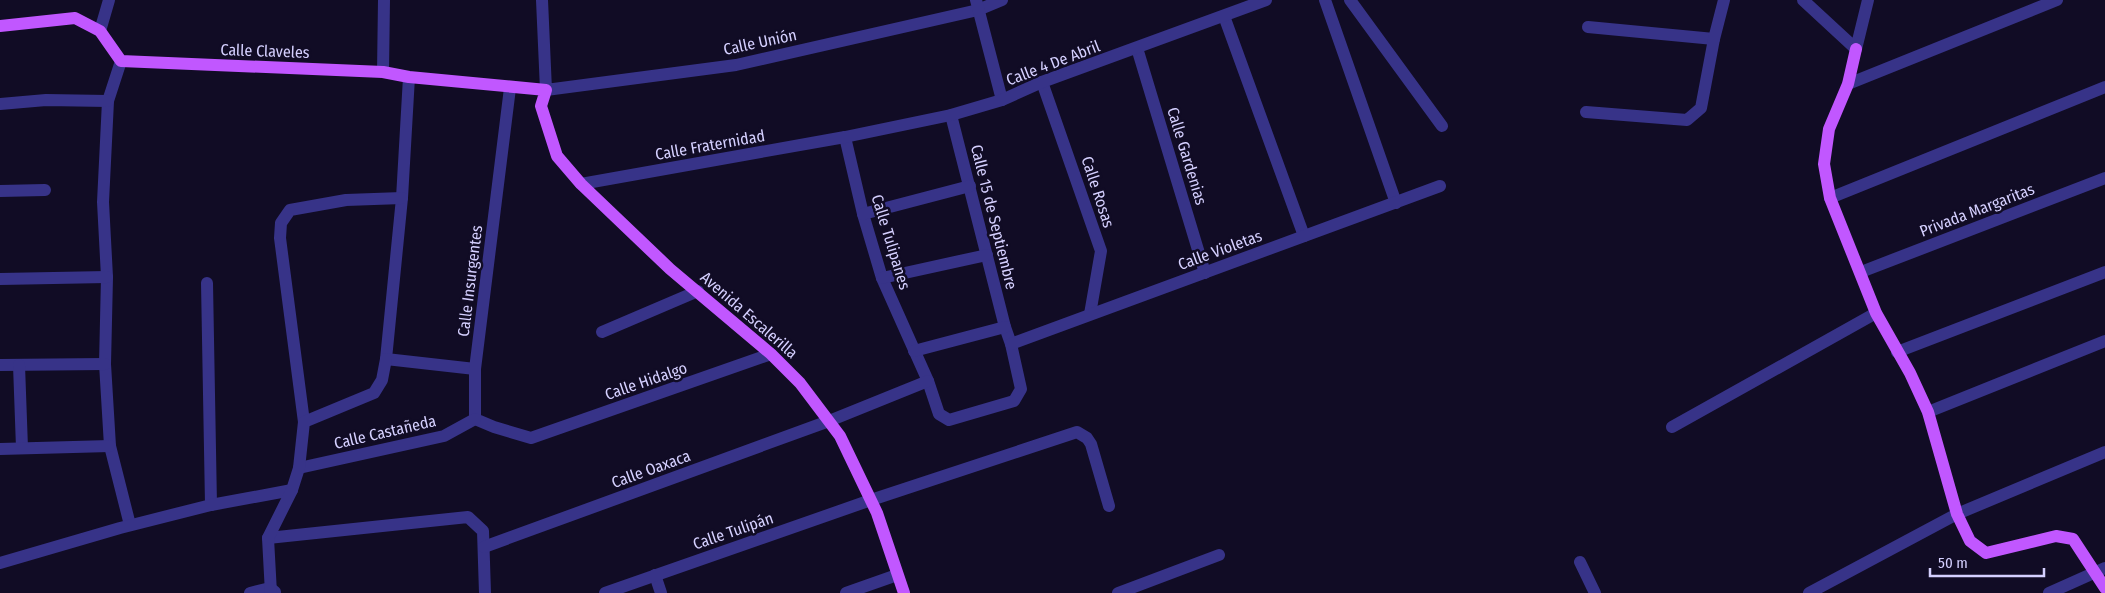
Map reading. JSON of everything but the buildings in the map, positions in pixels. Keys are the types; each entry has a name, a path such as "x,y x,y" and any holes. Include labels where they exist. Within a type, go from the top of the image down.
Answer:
{"main road":[{"path":"0,26 75,18 100,31 121,61"},
{"path":"1856,48 1848,84 1829,129 1824,164 1830,198 1861,272 1876,314 1910,373 1928,412 1957,514 1970,541 1986,553 2056,536 2073,539 2100,570 2105,588"},
{"name":"Calle Claveles","path":"121,61 383,72 410,78 546,90"},
{"name":"Avenida Escalerilla","path":"546,90 541,106 557,156 581,184 670,269 771,354 800,383 840,436 871,500 904,593"}],"street":[{"path":"100,31 109,0"},
{"path":"383,72 384,0"},
{"path":"542,0 546,90"},
{"name":"Calle Unión","path":"546,90 736,65 1002,0"},
{"name":"Calle 4 De Abril","path":"845,137 951,115 1002,100 1042,82 1266,0"},
{"path":"1325,0 1396,203"},
{"path":"1350,0 1442,126"},
{"path":"1586,112 1687,120 1701,108 1714,39 1724,0"},
{"path":"1803,0 1856,48 1868,0"},
{"path":"1848,84 2057,0"},
{"path":"977,5 1002,100"},
{"path":"1224,16 1304,236"},
{"path":"1588,27 1714,39"},
{"name":"Calle Gardenias","path":"1137,48 1205,273"},
{"path":"121,61 108,101 103,202 107,276 105,364 110,446 130,525"},
{"path":"304,422 362,400 374,393 382,380 386,359 402,198 410,78"},
{"name":"Calle Rosas","path":"1042,82 1100,251 1090,314"},
{"path":"1830,198 2105,87"},
{"name":"Calle Insurgentes","path":"475,419 475,369 510,88"},
{"path":"0,104 46,100 108,101"},
{"name":"Calle 15 de Septiembre","path":"951,115 1005,327"},
{"name":"Calle Fraternidad","path":"581,184 845,137"},
{"name":"Calle Tulipanes","path":"845,137 863,214 882,278 928,381 939,414 949,420 1014,401 1020,389 1011,344"},
{"name":"Privada Margaritas","path":"1861,272 2105,178"},
{"path":"863,214 970,186"},
{"name":"Calle Violetas","path":"1011,344 1440,186"},
{"path":"0,190 45,190"},
{"path":"250,593 272,591 268,538 292,490 299,468 304,422 280,238 281,223 290,210 346,200 402,198"},
{"path":"882,278 987,255"},
{"path":"1897,352 2105,272"},
{"path":"0,279 107,276"},
{"path":"208,283 211,505"},
{"path":"602,332 698,291"},
{"path":"1672,427 1876,314"},
{"path":"914,351 1005,327 1011,344"},
{"path":"1928,412 2105,340"},
{"name":"Calle Hidalgo","path":"475,419 531,438 771,354"},
{"path":"386,359 475,369"},
{"path":"0,365 105,364"},
{"path":"18,365 22,448"},
{"name":"Calle Oaxaca","path":"484,547 829,421 928,381"},
{"name":"Calle Castañeda","path":"299,468 444,436 475,419"},
{"name":"Calle Tulipán","path":"605,593 871,500 1078,432 1087,438 1091,444 1109,506"},
{"path":"0,448 110,446"},
{"path":"1809,593 1957,514 2105,452"},
{"path":"0,563 130,525 211,505 292,490"},
{"path":"268,538 468,517 483,531 485,593"},
{"path":"1118,593 1219,555"},
{"path":"1580,562 1595,593"},
{"path":"2048,593 2100,570"},
{"path":"655,575 661,593"},
{"path":"846,593 898,575"}]}
